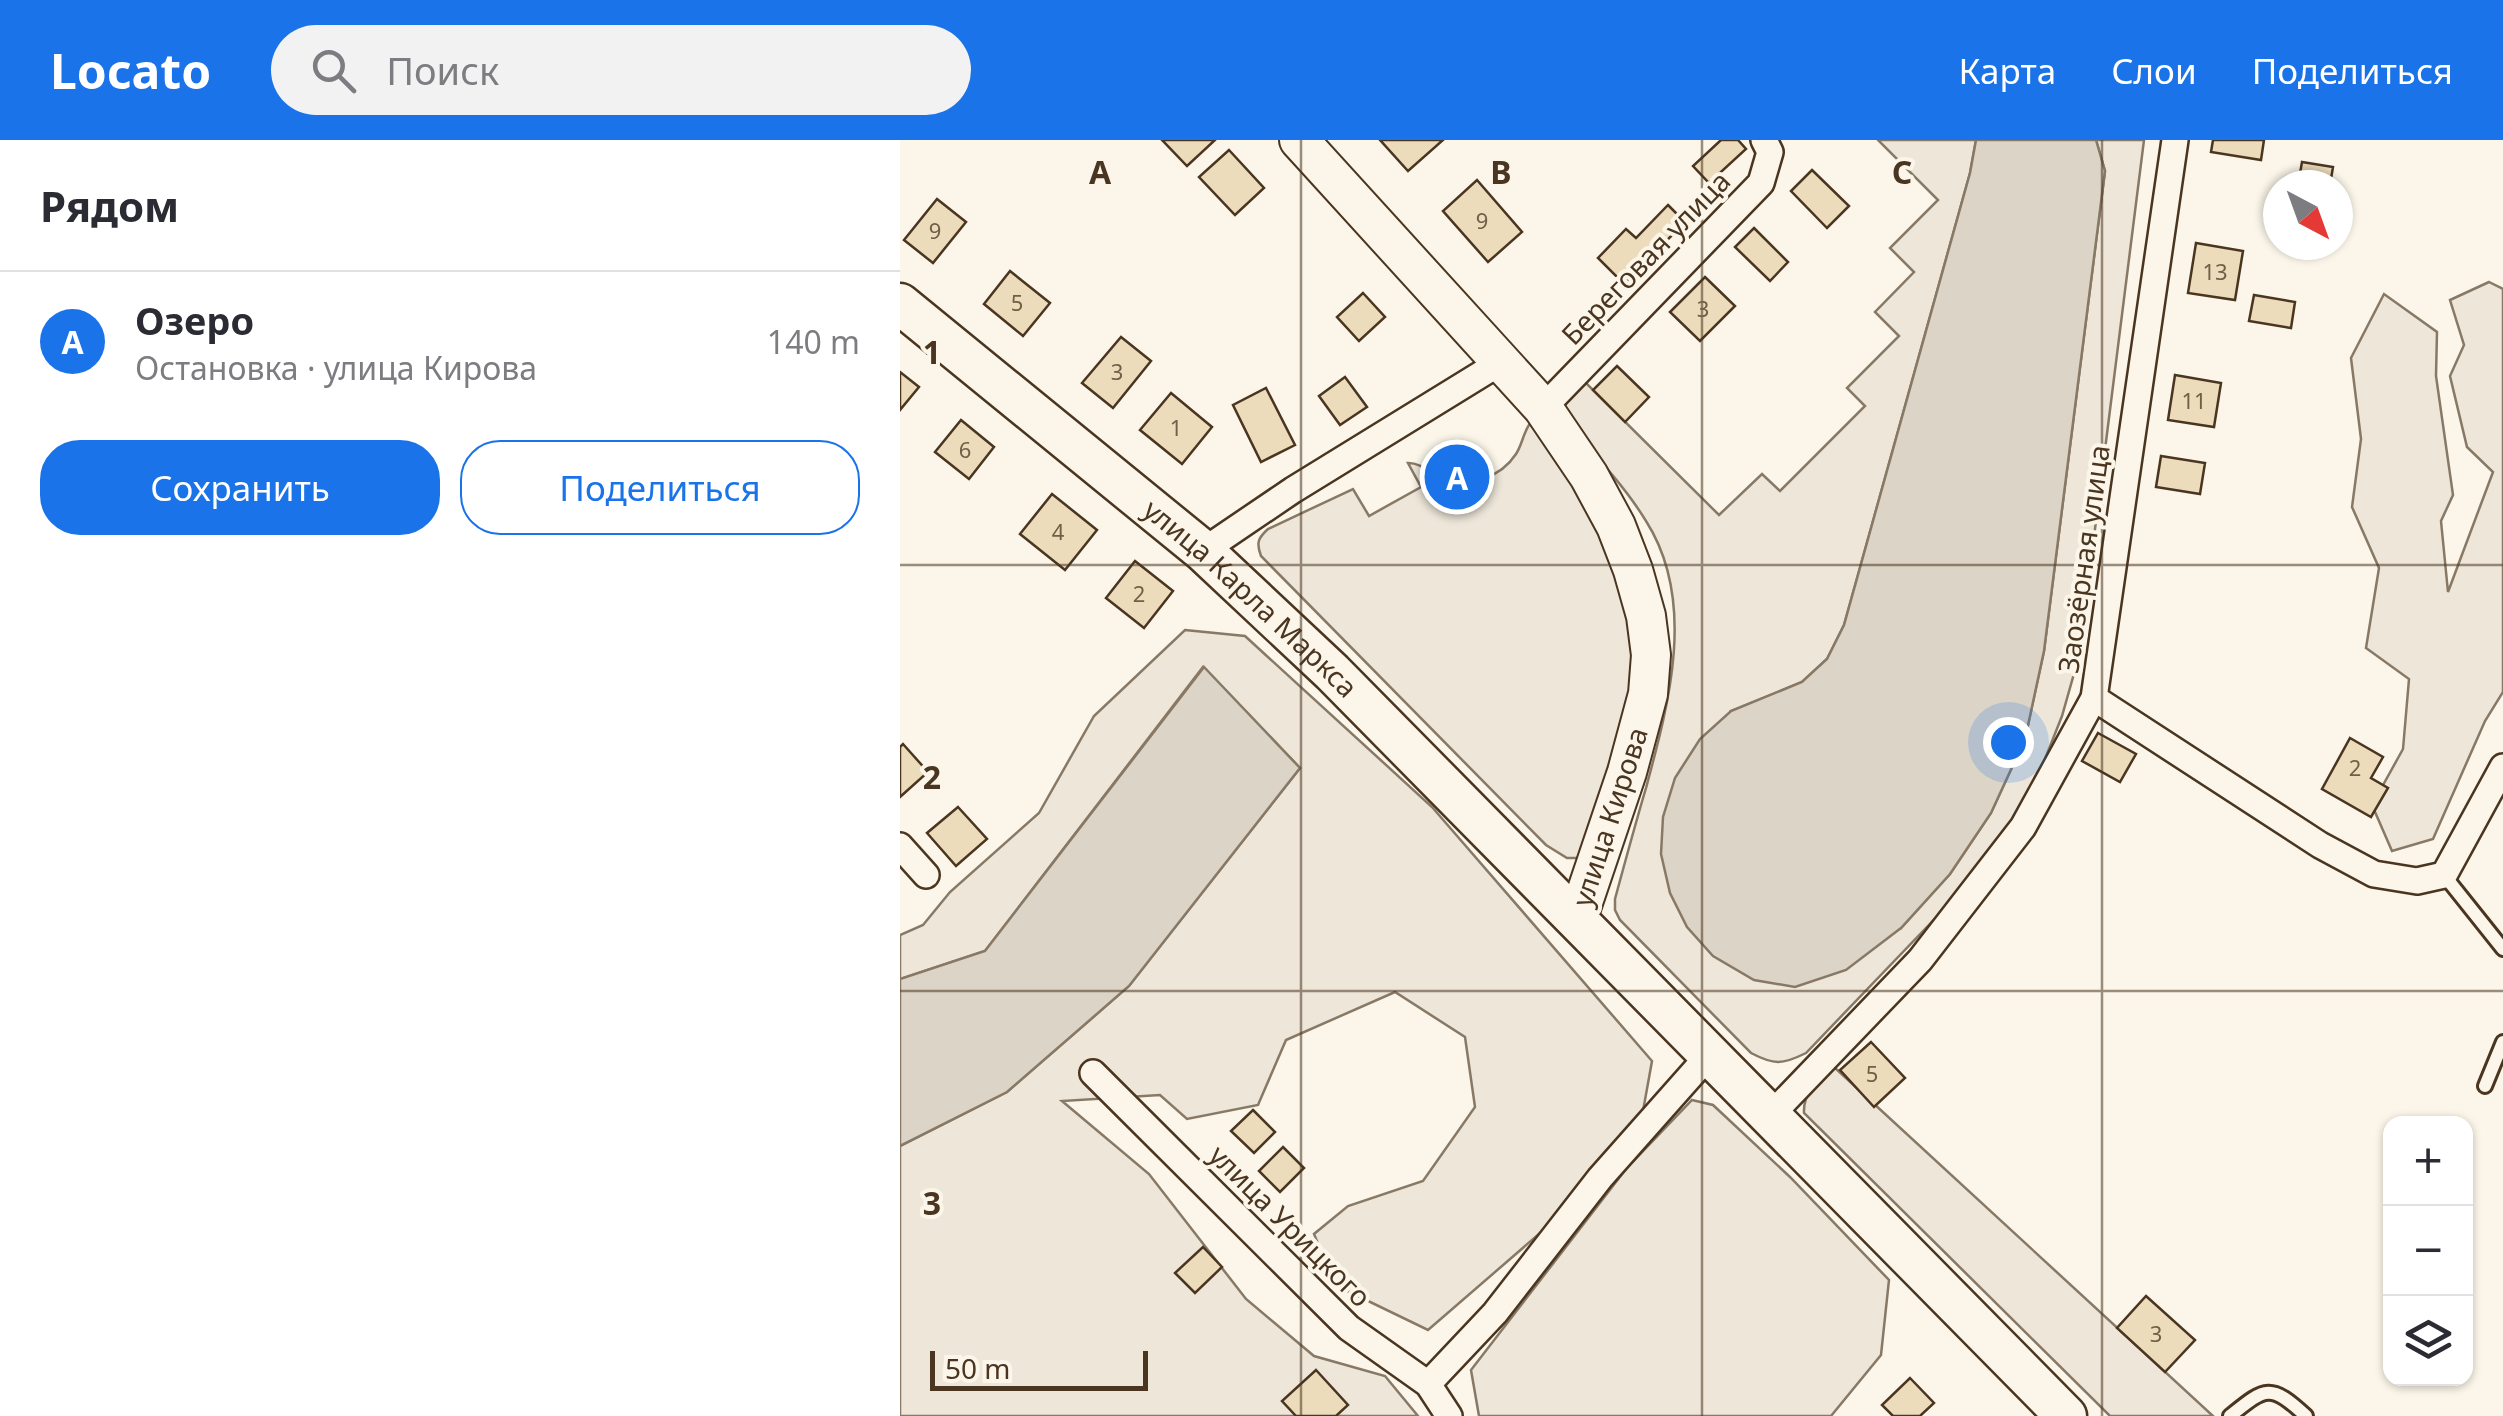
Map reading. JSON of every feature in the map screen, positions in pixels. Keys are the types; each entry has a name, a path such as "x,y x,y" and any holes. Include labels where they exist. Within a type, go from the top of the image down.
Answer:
{"main road":[{"name":"улица Карла Маркса","path":"900,304 1203,552 1332,672 1577,920"},
{"name":"улица Кирова","path":"1577,920 2066,1416"}],"street":[{"name":"улица Кирова","path":"1299,140 1543,408 1589,476 1634,570 1651,655 1648,694 1627,772 1577,920"},
{"name":"Береговая улица","path":"1543,408 1761,183 1770,152 1764,140"},
{"name":"Заозёрная улица","path":"1770,1116 1920,960 2022,827 2094,698 2174,140"},
{"path":"1203,552 1293,490 1501,362"},
{"path":"2094,698 2320,845 2374,874 2416,880 2444,874 2503,767"},
{"path":"900,846 926,874"},
{"path":"1428,1384 1494,1313 1600,1178 1709,1054"},
{"name":"улица Урицкого","path":"1093,1073 1349,1328 1428,1384 1449,1416"}],"lane":[{"path":"2444,874 2503,950"},
{"path":"2484,1086 2503,1042"},
{"path":"2230,1416 2265,1392 2287,1399 2306,1416"}],"shaded area":[{"path":"1878,140 1976,140 1844,625 1827,659 1802,682 1731,711 1901,928 1950,874 1991,813 2025,739 2044,651 2105,171 2096,140 2144,140 2079,656 2062,716 2039,774 2009,829 1972,880 1806,1053 1772,1061 1751,1053 1620,920 1615,910 1670,687 1674,653 1671,585 1662,552 1636,506 1553,409 1582,379 1719,515 1762,474 1780,491 1865,406 1847,388 1899,336 1875,312 1914,272 1890,248 1938,200"},
{"path":"1976,140 2096,140 2105,171 2044,651 2025,739 1991,813 1950,874 1901,928 1846,970 1795,987 1754,980 1713,956 1687,927 1670,893 1661,854 1663,817 1675,778 1700,739 1731,711 1802,682 1827,659 1844,625"},
{"path":"2489,282 2503,289 2503,692 2485,721 2433,839 2392,851 2372,805 2403,749 2409,679 2366,648 2379,568 2352,507 2361,439 2351,358 2384,294 2437,332 2436,376 2453,495 2441,521 2448,592 2493,472 2467,447 2450,376 2464,345 2450,300"},
{"path":"1534,424 1614,559 1633,630 1632,703 1581,858 1567,858 1546,845 1261,556 1259,548 1260,538 1268,529 1353,489 1369,516 1421,487 1408,463 1454,481 1474,481 1493,474 1510,462 1529,425"},
{"path":"1185,630 1245,636 1432,807 1652,1061 1643,1111 1554,1221 1428,1330 1335,1285 1314,1234 1348,1206 1423,1181 1475,1107 1465,1037 1395,992 1286,1040 1258,1105 1187,1119 1160,1095 1062,1101 1149,1174 1246,1299 1314,1356 1385,1376 1418,1416 900,1416 900,1146 1007,1092 1129,986 1300,768 1203,667 985,951 900,979 900,935 923,925 950,892 1039,813 1094,716"},
{"path":"1204,667 1300,768 1129,986 1007,1092 900,1146 900,979 985,951"},
{"path":"1834,1067 2213,1416 2110,1416 1804,1113 1809,1092"},
{"path":"1692,1100 1713,1105 1790,1177 1889,1280 1881,1355 1831,1416 1479,1416 1471,1370 1626,1169"}],"building":[{"path":"1162,140 1215,140 1187,166"},
{"path":"1380,140 1443,140 1408,171"},
{"path":"1721,140 1738,140 1746,149 1709,183 1693,166"},
{"path":"2213,140 2264,140 2261,160 2211,152"},
{"path":"1229,150 1264,188 1235,215 1199,177"},
{"path":"2302,162 2333,167 2332,170 2301,170"},
{"path":"1812,170 1849,206 1827,228 1791,191"},
{"path":"1477,180 1522,232 1488,262 1443,211"},
{"path":"937,199 966,222 933,263 904,240"},
{"path":"1668,205 1685,222 1624,284 1598,258 1626,229 1636,238"},
{"path":"1754,228 1788,262 1770,281 1735,247"},
{"path":"2196,243 2243,251 2235,300 2188,293"},
{"path":"1010,271 1050,303 1023,336 984,304"},
{"path":"1705,277 1735,306 1700,341 1670,312"},
{"path":"1363,293 1385,317 1359,341 1337,317"},
{"path":"2254,295 2295,302 2291,328 2249,321"},
{"path":"1121,337 1151,361 1113,408 1082,383"},
{"path":"1617,366 1649,397 1625,422 1593,390"},
{"path":"900,372 919,387 900,410"},
{"path":"2175,375 2221,383 2214,427 2168,420"},
{"path":"1345,377 1367,407 1340,425 1319,396"},
{"path":"1266,388 1295,445 1261,462 1233,405"},
{"path":"1171,393 1212,427 1182,464 1140,430"},
{"path":"961,420 994,447 969,479 935,452"},
{"path":"2161,456 2205,463 2200,494 2156,487"},
{"path":"1052,494 1097,530 1065,570 1020,534"},
{"path":"1135,561 1173,591 1144,628 1106,598"},
{"path":"2098,733 2136,754 2120,782 2082,761"},
{"path":"2350,738 2383,757 2371,778 2388,788 2371,817 2322,789"},
{"path":"903,744 928,772 900,797 900,747"},
{"path":"958,807 987,839 956,866 927,833"},
{"path":"1871,1042 1905,1078 1874,1107 1840,1070"},
{"path":"1253,1110 1275,1132 1254,1153 1231,1131"},
{"path":"1283,1147 1304,1168 1280,1192 1259,1171"},
{"path":"1203,1247 1222,1267 1195,1293 1175,1273"},
{"path":"2146,1296 2195,1340 2165,1372 2117,1328"},
{"path":"1316,1370 1348,1405 1336,1416 1296,1416 1282,1401"},
{"path":"1910,1378 1934,1403 1920,1416 1893,1416 1882,1405"}],"place":[{"name":"Озеро","path":"1457,477"}]}
